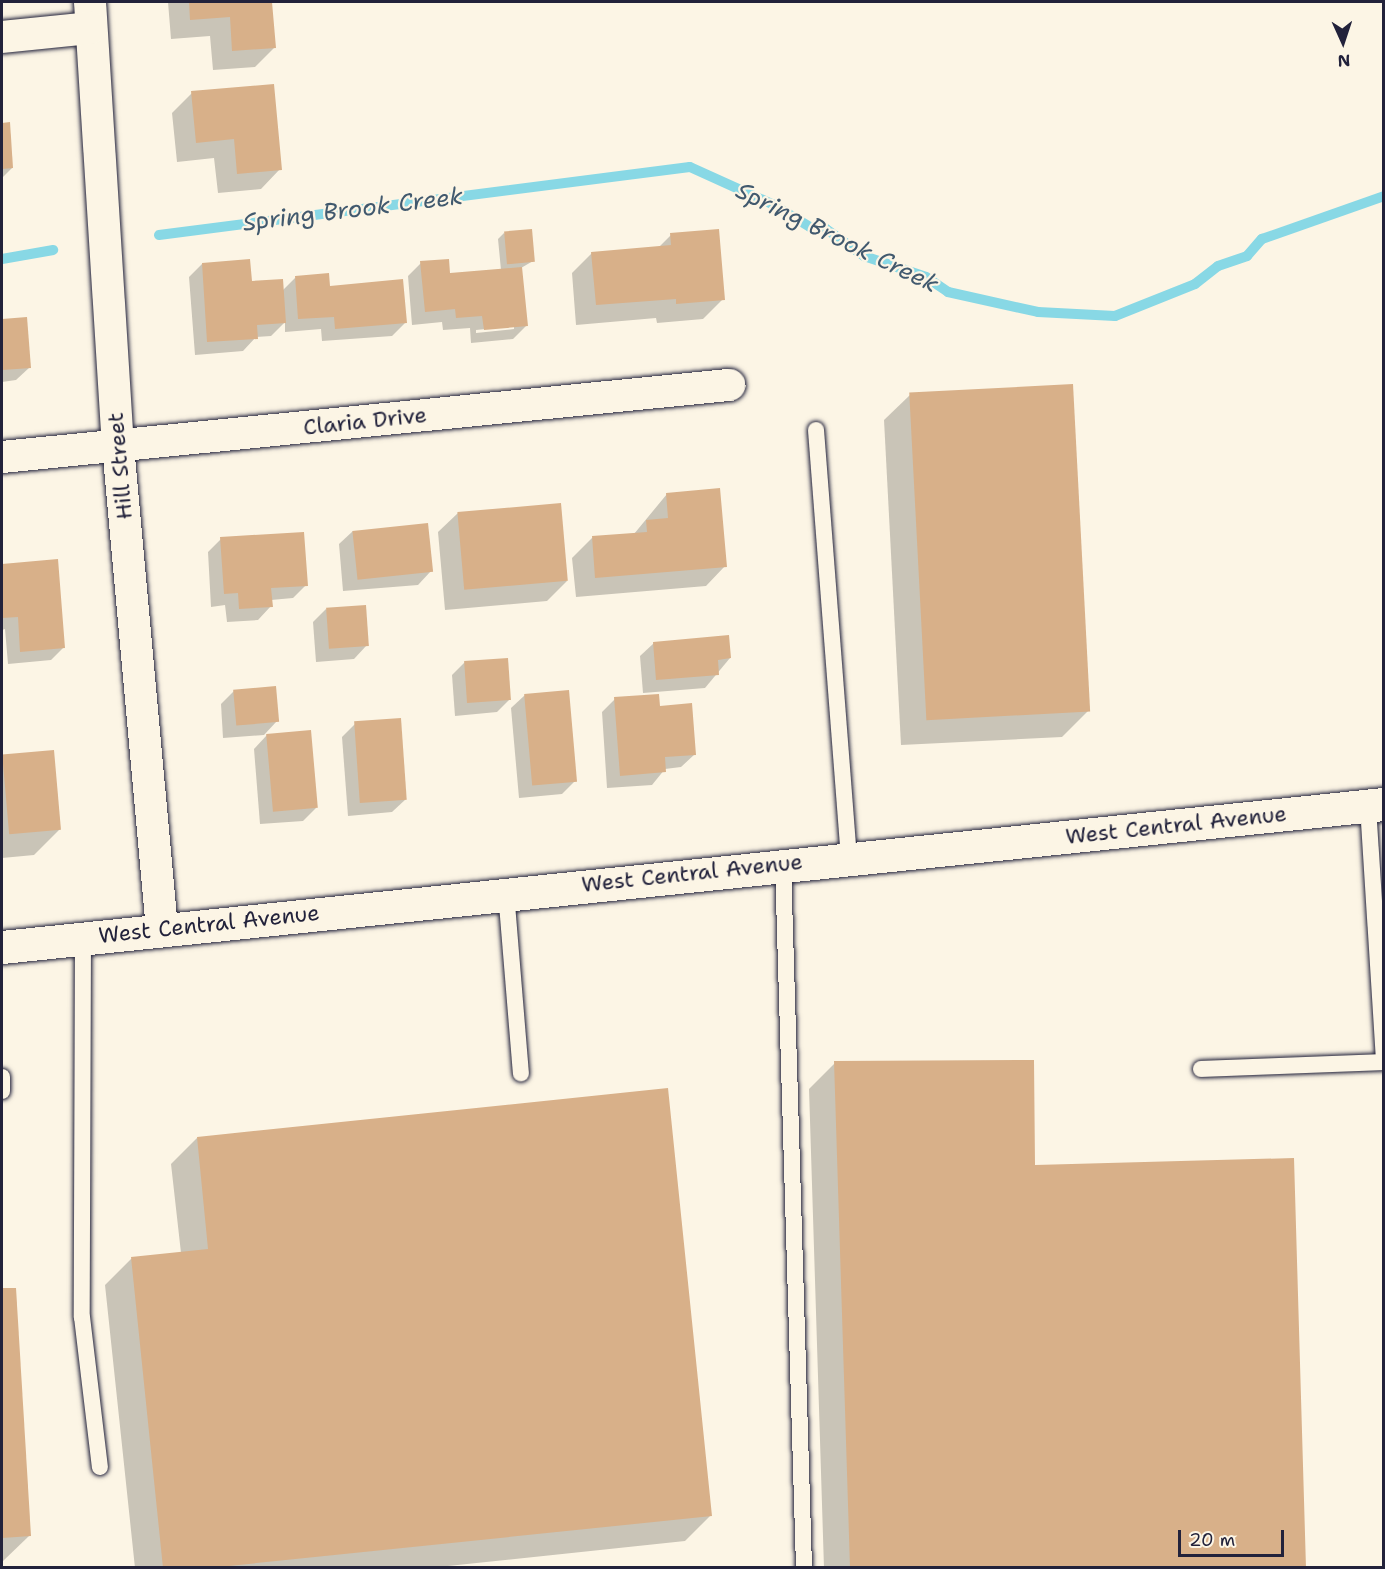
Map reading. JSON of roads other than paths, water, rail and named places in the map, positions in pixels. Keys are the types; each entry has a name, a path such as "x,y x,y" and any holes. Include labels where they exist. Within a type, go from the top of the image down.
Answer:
{"street":[{"path":"2,37 90,15"},
{"name":"Hill Street","path":"90,15 118,446 162,929"},
{"name":"Claria Drive","path":"2,458 729,385"},
{"name":"West Central Avenue","path":"2,947 506,892 1376,805"}],"lane":[{"path":"816,430 849,858"},
{"path":"1201,1069 1383,1060 1376,805"},
{"path":"783,864 804,1568"},
{"path":"506,892 521,1073"},
{"path":"83,938 81,1317 100,1467"},
{"path":"2,1077 2,1091"}],"waterway":[{"name":"Spring Brook Creek","path":"159,235 690,167 772,204 810,227 826,229 864,256 926,277 948,292 1038,312 1115,316 1195,284 1218,266 1247,256 1262,239 1384,196"},
{"name":"Spring Brook Creek","path":"2,259 53,250"}]}
